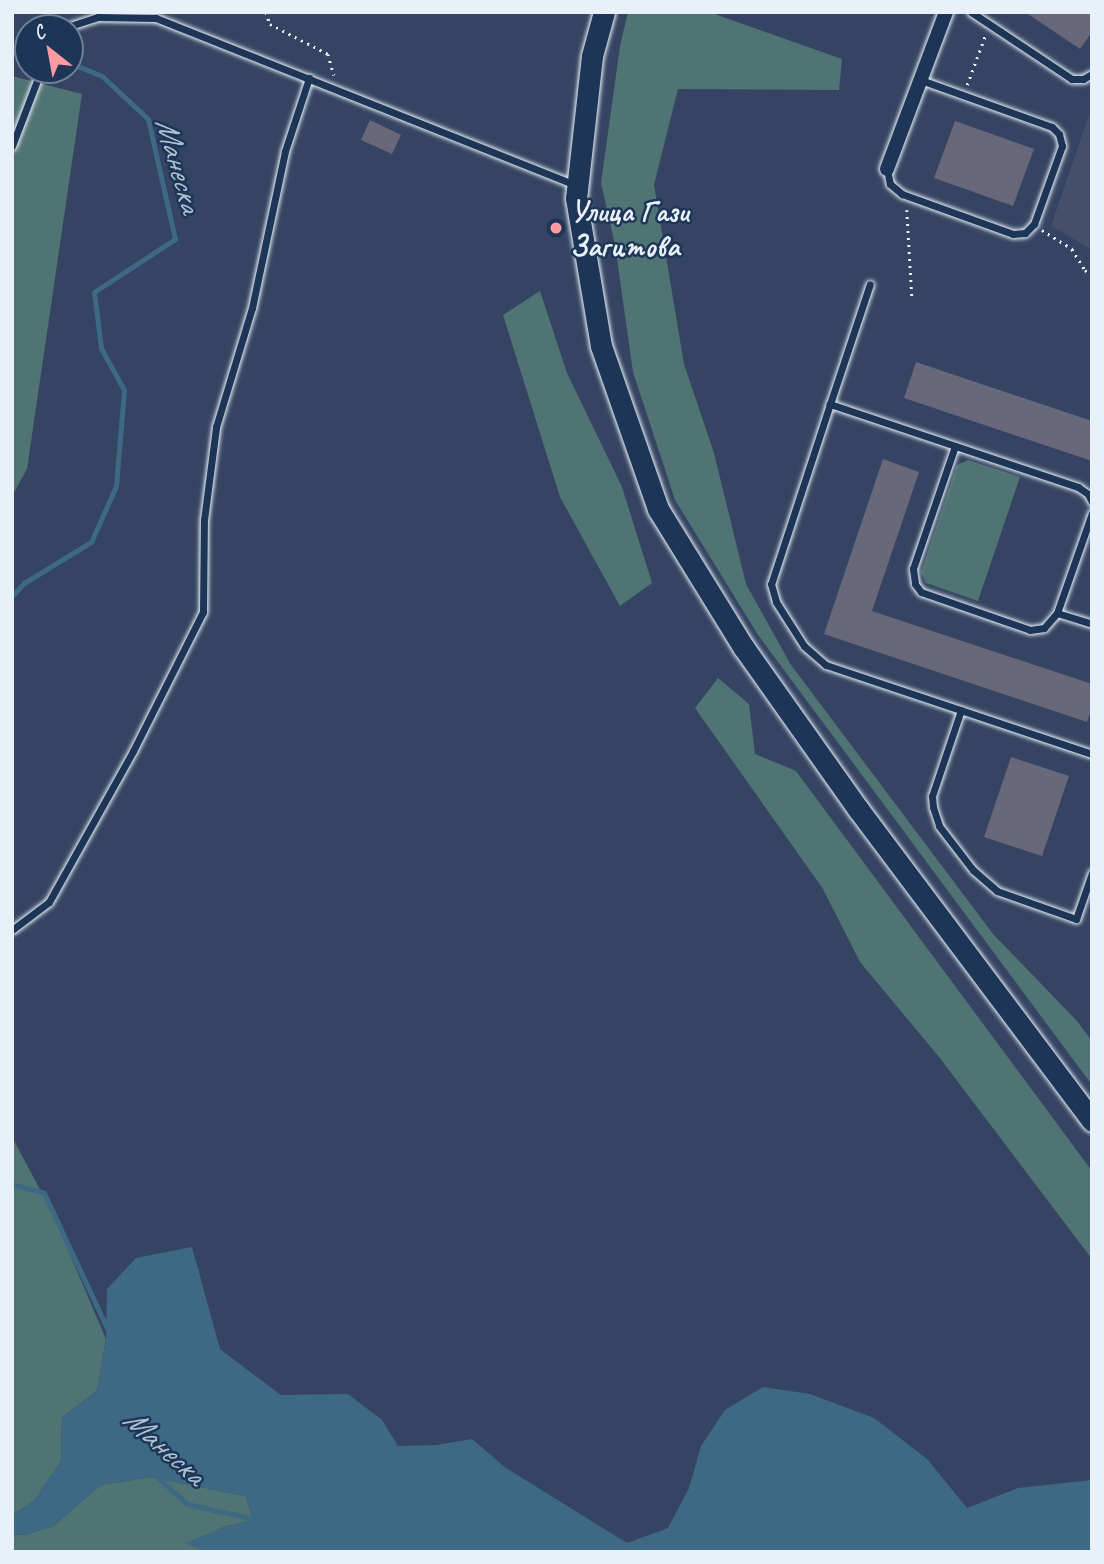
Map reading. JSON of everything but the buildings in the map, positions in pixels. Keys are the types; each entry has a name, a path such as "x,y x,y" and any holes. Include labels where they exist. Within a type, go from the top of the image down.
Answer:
{"main road":[{"path":"604,12 592,56 576,198 601,346 658,509 744,648 850,798 1092,1121"}],"street":[{"path":"887,169 946,12"}],"lane":[{"path":"971,12 1072,79 1083,79 1092,74"},
{"path":"84,22 98,17 156,18 578,185"},
{"path":"12,930 49,902 133,751 203,612 204,520 216,427 252,308 285,151 309,78"},
{"path":"887,169 890,184 906,196 1013,234 1025,233 1034,224 1062,146 1059,134 1052,127 920,80"},
{"path":"12,146 36,84"},
{"path":"870,284 772,575 776,602 804,646 816,659 1092,754"},
{"path":"830,404 1078,487 1088,494 1092,502"},
{"path":"955,446 913,569 915,584 927,595 1030,629 1044,628 1051,624 1057,613 1092,513"},
{"path":"1057,613 1092,624"},
{"path":"961,710 932,796 939,826 973,870 997,891 1076,919 1092,873"}],"path":[{"path":"266,12 270,24 328,54 339,91"},
{"path":"963,95 989,24"},
{"path":"906,196 912,298"},
{"path":"1034,224 1072,249 1085,270 1092,275"}],"shaded area":[{"path":"1092,106 1092,250 1051,226"}],"green space":[{"path":"628,12 709,12 842,59 839,90 678,89 654,185 684,364 714,453 746,584 791,665 993,934 1077,1021 1092,1041 1092,1085 758,635 675,500 633,372 615,245 601,183 620,46"},
{"path":"12,76 14,84 43,84 82,94 27,469 12,496"},
{"path":"540,291 567,373 622,487 652,583 620,606 560,497 503,315"},
{"path":"968,460 1020,477 978,601 926,583 921,572 957,465"},
{"path":"718,678 749,704 755,754 796,771 1092,1171 1092,1259 939,1057 860,962 823,889 695,708"},
{"path":"12,1137 52,1212 106,1339 97,1391 62,1417 61,1461 34,1501 12,1515"},
{"path":"150,1477 246,1496 253,1520 224,1527 187,1543 208,1552 12,1552 12,1534 25,1535 53,1526 101,1485"}],"water":[{"path":"192,1247 220,1349 281,1395 348,1394 382,1420 398,1446 436,1445 472,1439 506,1468 627,1543 668,1528 689,1488 701,1446 725,1410 763,1387 810,1394 874,1418 927,1459 967,1508 1018,1488 1092,1480 1092,1552 208,1552 185,1543 224,1527 253,1520 246,1496 150,1477 101,1485 53,1526 25,1535 12,1534 12,1515 34,1501 61,1461 62,1417 97,1391 106,1339 107,1289 136,1258"}],"waterway":[{"name":"Манеска","path":"12,596 24,583 91,542 116,486 124,390 101,348 94,292 175,239 148,119 102,76 84,69"},
{"name":"Манеска","path":"12,1189 15,1185 44,1193 108,1330"},
{"name":"Манеска","path":"156,1476 187,1504 259,1520"}],"place":[{"name":"Улица Гази Загитова","path":"556,228"}]}
